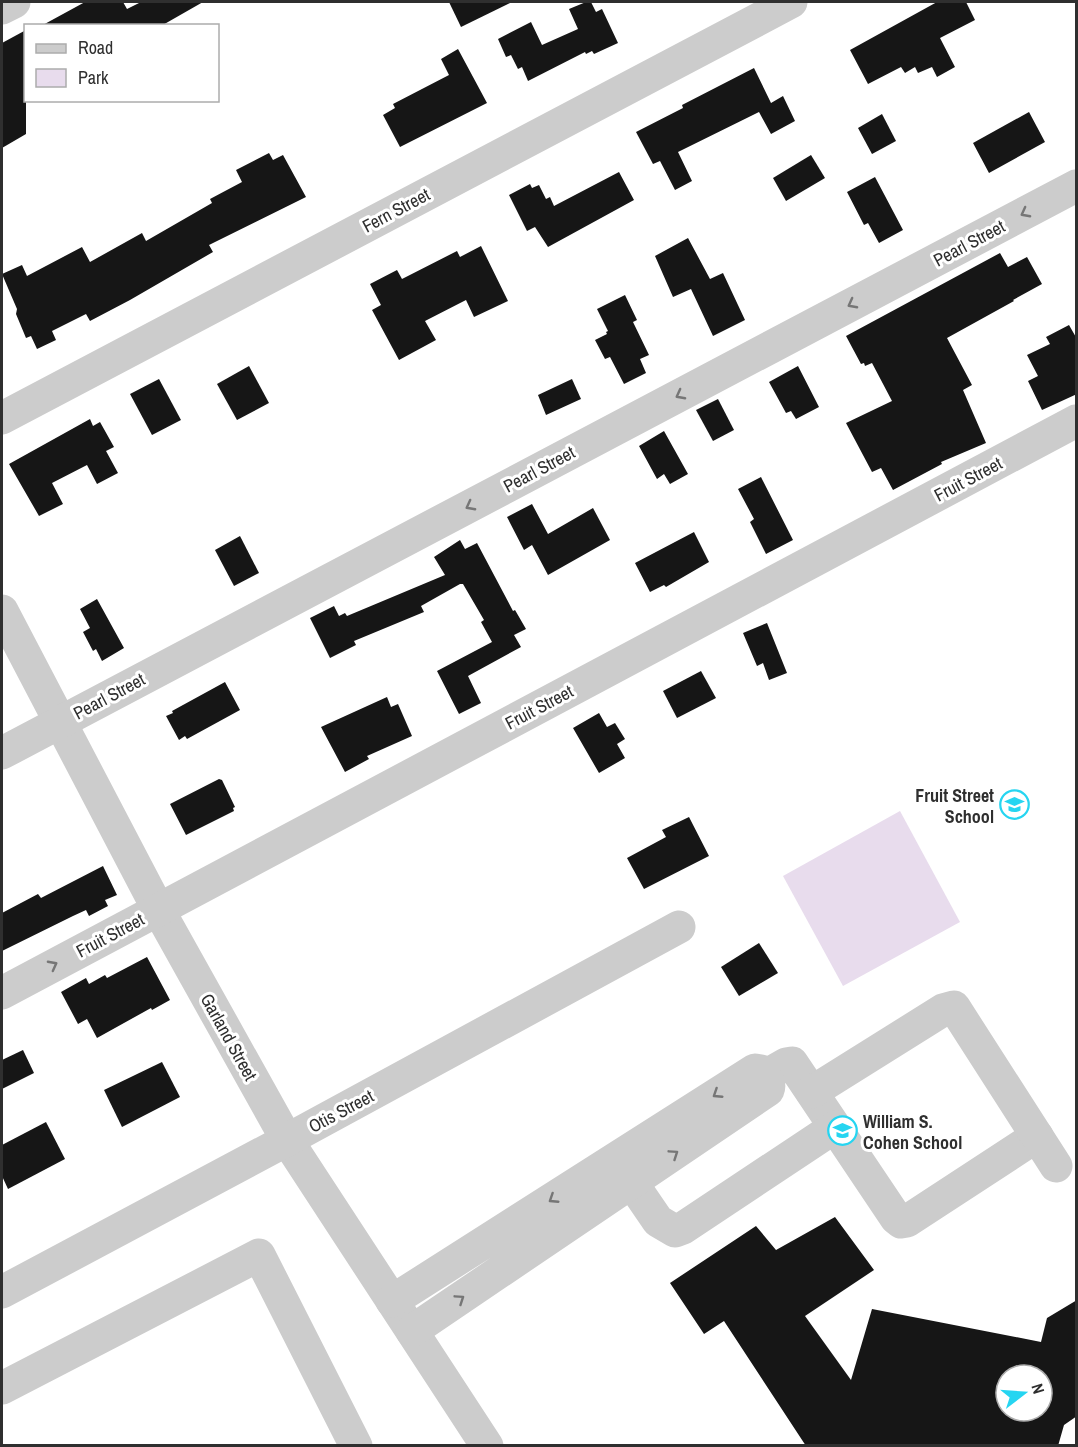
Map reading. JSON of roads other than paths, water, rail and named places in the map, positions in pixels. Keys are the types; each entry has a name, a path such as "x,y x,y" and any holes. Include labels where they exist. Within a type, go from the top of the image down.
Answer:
{"street":[{"path":"2,8 14,2"},
{"name":"Fern Street","path":"2,418 791,2"},
{"name":"Pearl Street","path":"2,753 1077,186"},
{"name":"Fruit Street","path":"2,993 1077,421"},
{"name":"Garland Street","path":"2,611 158,909 287,1140 487,1446"},
{"name":"Otis Street","path":"2,1292 679,927"},
{"path":"812,1092 943,1010 954,1007 1056,1166"},
{"path":"765,1076 792,1063 896,1218 901,1222 907,1221 1037,1136"},
{"path":"392,1301 755,1070 765,1076 769,1083 768,1090 412,1331"},
{"path":"632,1183 658,1221 675,1231 683,1228 835,1126"},
{"path":"2,1388 259,1255 356,1446"}],"place":[{"name":"Fruit Street School","path":"1015,805"},
{"name":"William S. Cohen School","path":"842,1131"}]}
